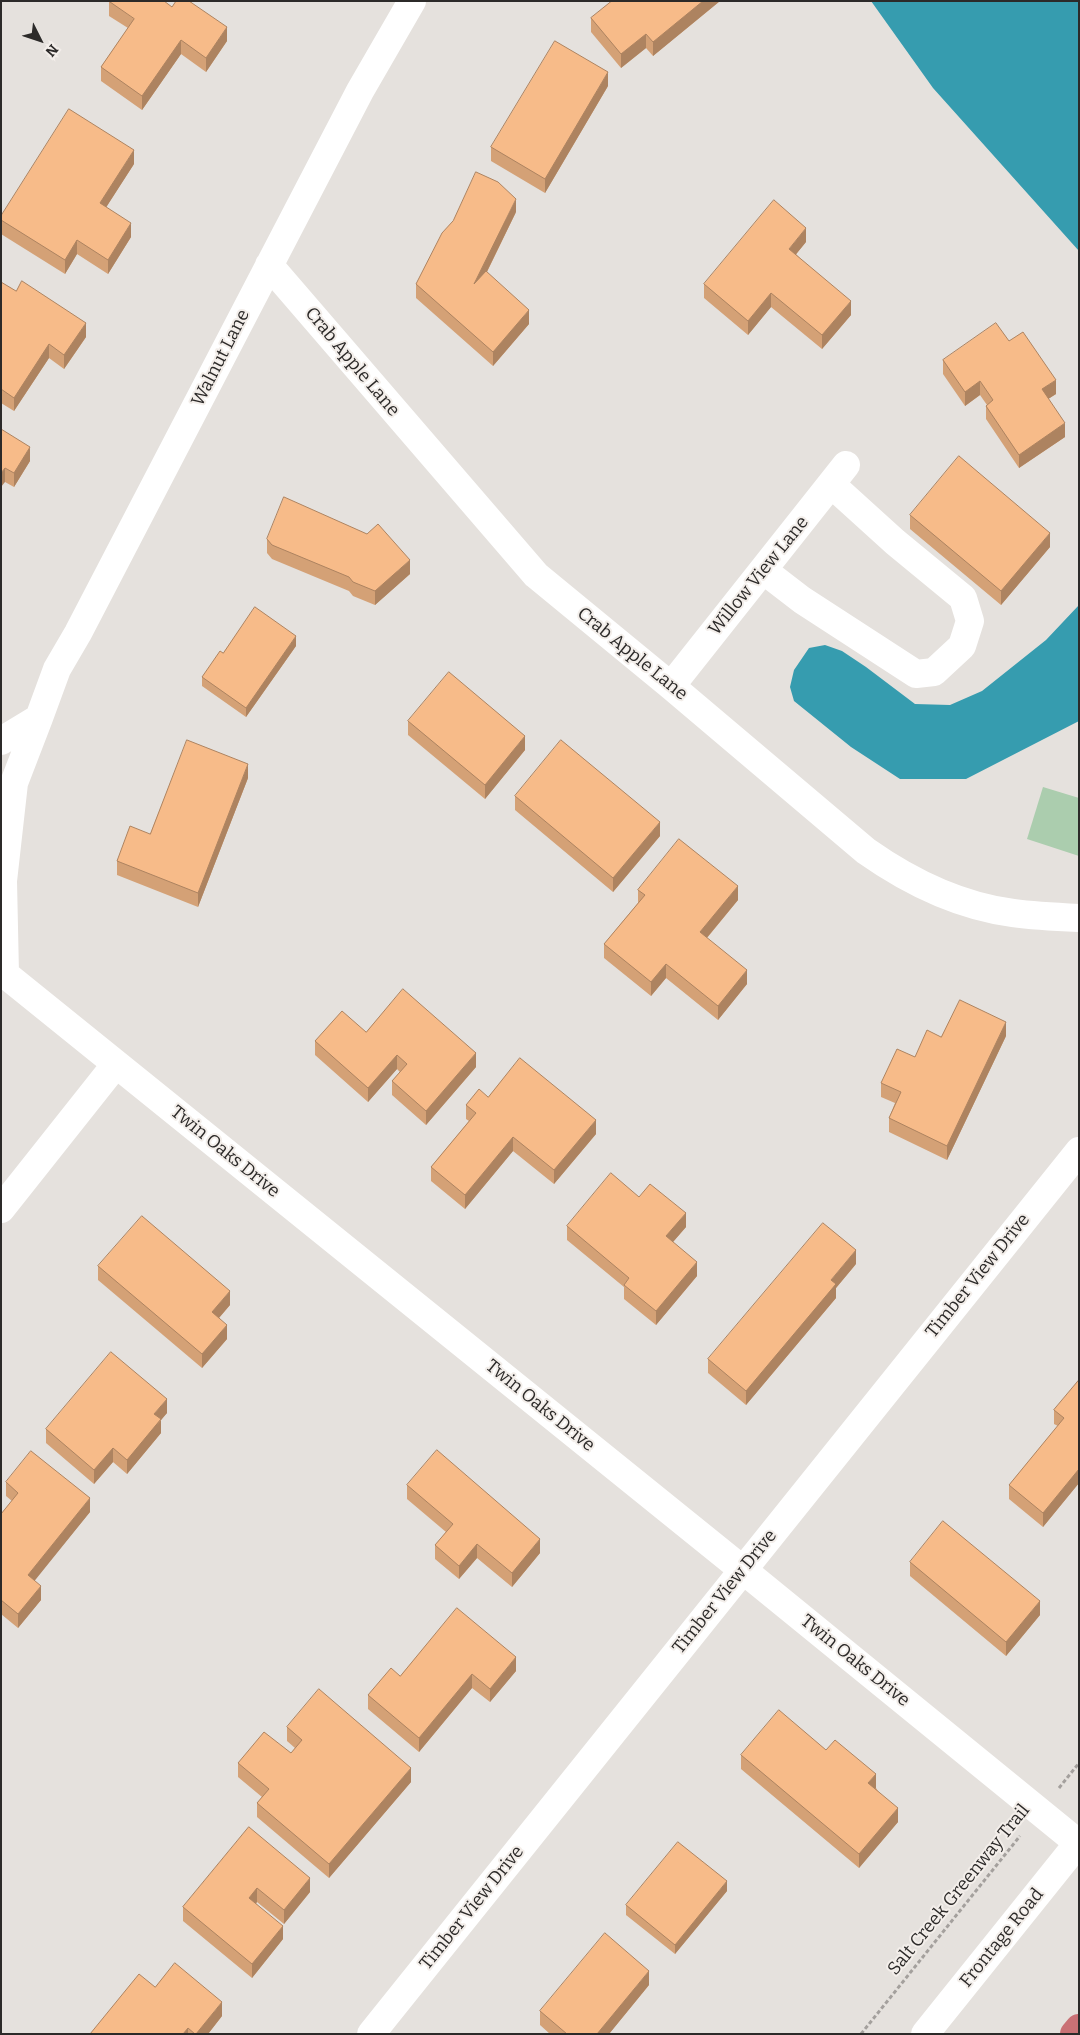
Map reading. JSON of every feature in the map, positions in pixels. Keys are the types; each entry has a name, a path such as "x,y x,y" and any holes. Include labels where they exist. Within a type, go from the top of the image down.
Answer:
{"highway":[{"path":"1074,2034 1079,2028"}],"street":[{"name":"Walnut Lane","path":"3,973 3,881 14,784 57,669 78,633 360,91 412,1"},
{"name":"Crab Apple Lane","path":"269,265 536,576 671,686 866,851 887,866 924,887 954,899 1014,914 1079,918"},
{"name":"Willow View Lane","path":"671,686 763,570 839,475 896,542 963,598 970,621 962,646 934,672 916,674 802,600 763,570"},
{"path":"1,741 39,718"},
{"name":"Twin Oaks Drive","path":"3,973 1078,1842"},
{"path":"1,1209 116,1064"},
{"name":"Timber View Drive","path":"371,2034 1079,1151"},
{"name":"Frontage Road","path":"925,2034 1078,1842"}],"path":[{"name":"Salt Creek Greenway Trail","path":"860,2034 1079,1763"}],"green space":[{"path":"1043,787 1079,798 1079,856 1027,839"}],"water":[{"path":"871,1 1079,1 1079,251 933,88"},
{"path":"1079,605 1079,721 966,779 900,779 851,747 794,701 790,687 794,670 809,648 825,645 842,651 915,704 950,705 982,691 1046,640"}],"building":[{"path":"109,1 164,1 172,7 176,1 189,1 227,27 206,58 181,40 142,96 101,67 134,19"},
{"path":"612,1 703,1 653,42 646,34 621,54 591,18"},
{"path":"555,41 608,72 545,179 491,147"},
{"path":"69,109 134,150 100,203 131,223 108,260 77,240 65,260 1,220 1,216"},
{"path":"476,172 498,182 516,199 474,284 486,271 529,310 493,352 416,284 442,233 453,221"},
{"path":"774,200 806,228 789,249 851,301 822,335 771,293 748,321 704,284"},
{"path":"22,281 86,323 64,355 49,344 14,398 1,389 1,282 16,291"},
{"path":"996,323 1009,341 1023,332 1056,380 1042,389 1065,423 1019,455 986,406 993,400 980,381 965,392 943,360"},
{"path":"1,429 30,447 14,473 5,468 1,473"},
{"path":"959,456 1050,533 1001,591 910,515"},
{"path":"284,497 367,534 378,524 410,560 375,591 353,582 349,577 272,545 267,539"},
{"path":"255,607 296,636 246,708 202,677 220,651 223,653"},
{"path":"449,672 525,736 485,785 408,721"},
{"path":"187,740 248,764 198,893 117,861 130,826 150,834"},
{"path":"561,740 660,822 613,878 515,796"},
{"path":"679,839 738,886 700,932 747,970 718,1006 666,964 651,982 604,944 645,895 638,890"},
{"path":"403,989 476,1053 426,1111 392,1081 407,1064 397,1055 368,1088 315,1041 342,1011 366,1032"},
{"path":"960,1000 1006,1022 947,1146 889,1118 901,1092 881,1083 897,1049 915,1057 927,1030 941,1037"},
{"path":"520,1058 596,1120 554,1170 513,1137 465,1195 431,1167 476,1113 466,1105 479,1089 488,1097"},
{"path":"611,1173 639,1197 650,1184 686,1213 666,1236 697,1262 656,1311 624,1285 629,1278 567,1226"},
{"path":"142,1216 230,1291 212,1312 227,1325 202,1354 98,1266"},
{"path":"823,1223 856,1250 831,1280 836,1284 746,1391 708,1359"},
{"path":"111,1352 167,1399 154,1414 161,1419 127,1460 113,1448 94,1470 46,1429"},
{"path":"1079,1380 1079,1469 1043,1513 1009,1485 1064,1418 1054,1410"},
{"path":"437,1450 540,1539 512,1573 477,1544 459,1566 435,1545 453,1524 407,1485"},
{"path":"31,1451 90,1498 28,1575 41,1586 18,1614 1,1600 1,1514 18,1493 6,1482"},
{"path":"943,1521 1040,1601 1006,1642 910,1562"},
{"path":"457,1608 516,1657 490,1689 472,1674 419,1738 368,1695 391,1668 400,1676"},
{"path":"319,1689 411,1768 329,1864 257,1803 269,1789 238,1763 264,1732 291,1753 302,1740 287,1727"},
{"path":"779,1710 826,1750 835,1740 876,1774 868,1783 898,1808 859,1854 741,1755"},
{"path":"249,1827 310,1878 284,1910 257,1888 249,1898 283,1926 252,1964 183,1907"},
{"path":"678,1842 727,1881 675,1945 626,1905"},
{"path":"605,1933 649,1971 597,2034 567,2034 540,2011"},
{"path":"175,1963 222,2002 196,2034 188,2028 183,2034 90,2034 139,1974 155,1987"}]}
